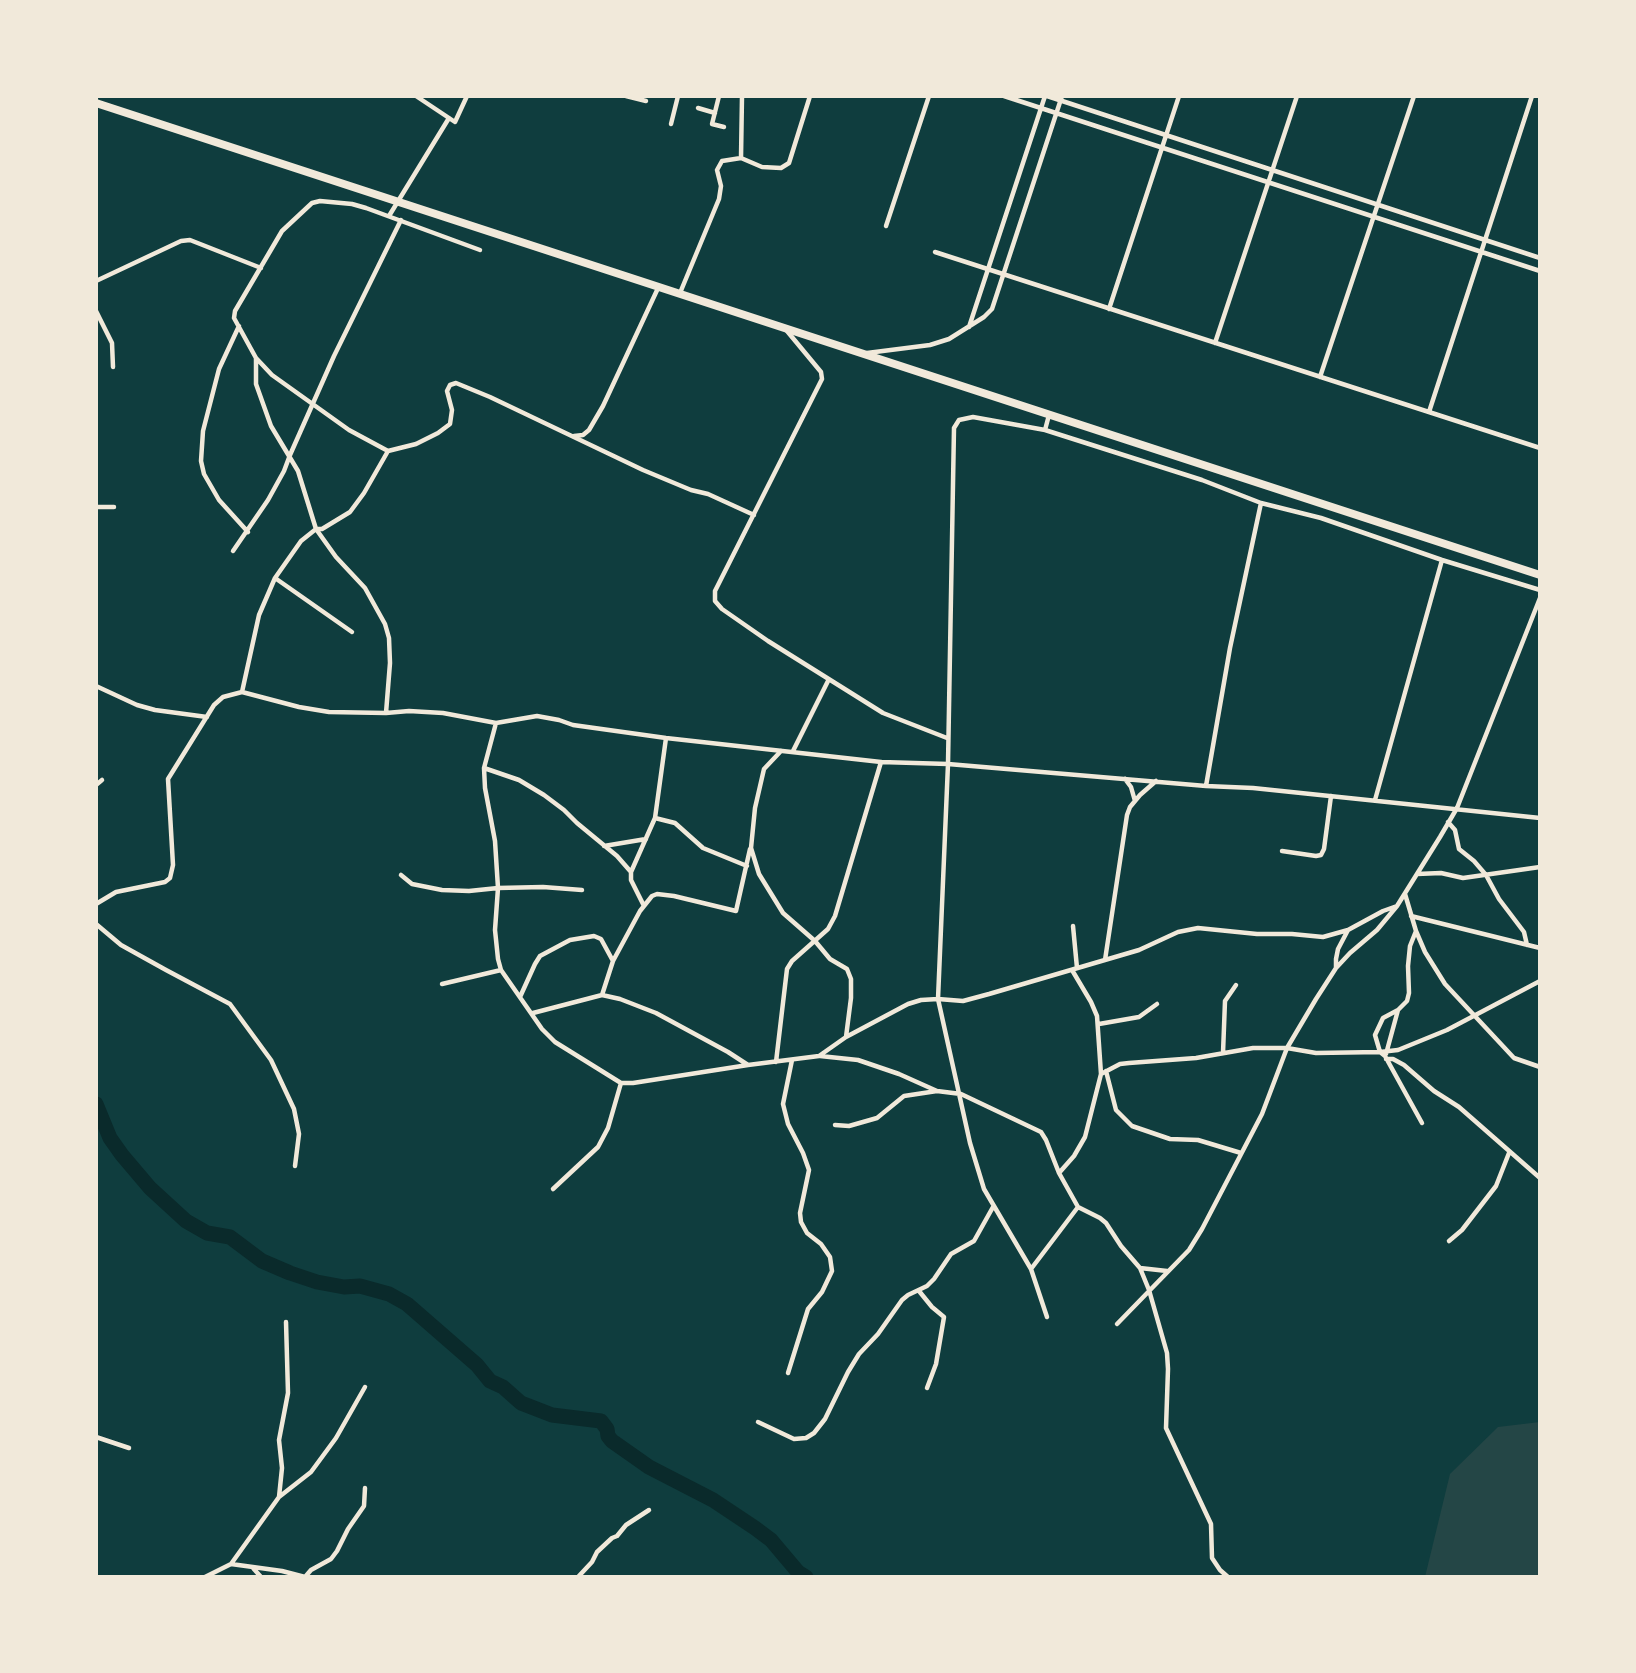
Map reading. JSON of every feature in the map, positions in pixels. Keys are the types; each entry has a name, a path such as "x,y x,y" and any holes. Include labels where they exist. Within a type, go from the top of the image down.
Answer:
{"main road":[{"path":"96,103 1540,575"}],"street":[{"path":"416,96 454,122 467,96"},
{"path":"627,96 646,101"},
{"path":"671,124 678,96"},
{"path":"720,96 712,124 724,127"},
{"path":"741,159 742,96"},
{"path":"680,293 719,199 721,186 717,171 722,161 741,159 762,167 781,168 789,163 810,96"},
{"path":"886,226 929,96"},
{"path":"1004,96 1540,271"},
{"path":"969,327 1046,96 1061,98 1166,135 1540,258"},
{"path":"1109,309 1179,96"},
{"path":"1215,343 1297,96"},
{"path":"1320,377 1414,96"},
{"path":"1429,412 1532,96"},
{"path":"862,354 930,345 949,339 984,317 992,309 1061,98"},
{"path":"698,108 715,113"},
{"path":"389,216 449,118"},
{"path":"480,250 352,204 320,201 312,203 282,231 235,311 234,318 256,358 272,375 349,430 388,451 417,444 438,434 450,424 452,410 447,391 450,384 456,383 643,470 691,490 708,494 754,515"},
{"path":"233,551 248,532 279,481 334,356 401,220"},
{"path":"96,281 180,241 190,240 261,268"},
{"path":"935,252 1539,448 1540,441"},
{"path":"572,436 585,433 598,414 620,373 659,286"},
{"path":"96,311 112,343 113,367"},
{"path":"239,326 219,369 203,431 201,461 204,474 219,500 248,532"},
{"path":"785,328 821,372 822,379 716,591 715,601 722,609 759,634 883,713 947,738"},
{"path":"256,358 256,384 271,426 290,455 301,481 316,529 336,557 365,588 385,624 389,638 390,663 386,713"},
{"path":"1045,430 1049,415"},
{"path":"1047,1317 1031,1269 984,1189 970,1143 961,1094 938,999 948,764 954,428 959,420 973,417 1045,430 1202,480 1261,502 1321,518 1442,561 1540,590"},
{"path":"242,692 259,615 275,578 301,541 316,529 322,530 350,512 364,493 388,451"},
{"path":"1206,786 1230,648 1261,502"},
{"path":"96,507 114,507"},
{"path":"1375,800 1442,561"},
{"path":"275,578 352,632"},
{"path":"1117,1324 1189,1250 1262,1114 1287,1048 1336,969 1350,953 1377,930 1397,906 1457,808 1540,598"},
{"path":"793,751 829,679"},
{"path":"96,686 137,705 155,710 207,717"},
{"path":"96,904 116,892 165,882 170,878 173,865 168,779 214,705 223,697 242,692 299,707 329,712 443,713 496,723 537,717 560,720 573,725 666,738 881,762 948,764 1253,788 1540,818"},
{"path":"496,723 484,768 485,788 495,841 498,888 495,930 498,959 501,970 542,1029 555,1042 621,1083 819,1056 858,1060 937,1090 961,1094 1041,1132 1059,1173 1078,1207 1106,1223 1121,1246 1140,1268 1149,1290 1167,1353 1166,1428 1211,1524 1212,1558 1228,1577"},
{"path":"644,906 631,880 631,872 655,818 666,738"},
{"path":"602,995 613,961 652,896 657,894 674,896 736,911 751,848 755,808 764,769 781,751"},
{"path":"776,1062 787,969 792,961 828,930 881,762"},
{"path":"484,768 519,780 544,795 617,856 631,872"},
{"path":"1125,778 1135,801"},
{"path":"96,785 102,780"},
{"path":"1105,960 1127,815 1135,801 1156,781"},
{"path":"1282,851 1321,855 1324,849 1331,796"},
{"path":"655,818 675,823 703,848 747,866"},
{"path":"1448,822 1455,830 1459,849 1486,875 1499,899 1524,932 1527,945"},
{"path":"604,846 646,839"},
{"path":"751,848 759,874 783,913 830,959 846,969 851,979 850,1021 846,1037"},
{"path":"1417,874 1441,873 1463,878 1540,867"},
{"path":"401,875 412,884 442,890 469,891 543,887 582,890"},
{"path":"1405,894 1425,952 1445,984 1514,1058 1540,1067"},
{"path":"819,1056 846,1037 921,1000 963,1001 1139,950 1178,932 1198,928 1323,937 1348,930 1397,906"},
{"path":"1411,916 1540,948"},
{"path":"96,924 122,945 230,1004 271,1060 294,1109 299,1134 295,1166"},
{"path":"1073,926 1074,969 1091,1002 1099,1024 1104,1073 1116,1110 1132,1126 1170,1139 1198,1140 1241,1153"},
{"path":"1336,969 1338,949 1348,930"},
{"path":"1416,931 1410,946 1407,1001 1398,1010 1383,1018 1376,1029 1375,1040 1380,1052 1404,1065 1434,1091 1459,1107 1540,1178"},
{"path":"520,997 540,956 570,940 594,936 601,939 613,961"},
{"path":"442,984 501,970"},
{"path":"1386,1056 1475,1015 1540,981"},
{"path":"1223,1053 1225,1001 1236,984"},
{"path":"533,1013 602,995 620,999 656,1014 748,1065"},
{"path":"1099,1024 1140,1017 1157,1004"},
{"path":"1398,1010 1386,1056 1422,1123"},
{"path":"1059,1173 1074,1156 1085,1137 1104,1073 1129,1062 1196,1058 1253,1048 1287,1048 1316,1053 1380,1052"},
{"path":"788,1373 808,1309 822,1293 832,1271 830,1257 821,1244 807,1233 801,1222 800,1213 809,1170 783,1104 792,1060"},
{"path":"553,1189 598,1148 608,1128 621,1083"},
{"path":"835,1125 849,1126 877,1118 904,1096 937,1090"},
{"path":"1449,1242 1462,1230 1496,1186 1509,1153"},
{"path":"759,1422 794,1439 806,1438 814,1433 825,1419 859,1354 878,1334 902,1300 919,1291 934,1279 951,1254 974,1241 993,1207"},
{"path":"1031,1269 1078,1207"},
{"path":"1140,1268 1167,1271"},
{"path":"919,1291 944,1317 936,1364 927,1388"},
{"path":"279,1497 282,1468 279,1440 288,1393 286,1322"},
{"path":"205,1577 231,1564 279,1497 311,1472 336,1438 365,1387"},
{"path":"96,1437 129,1448"},
{"path":"231,1564 305,1577 337,1551 348,1529 364,1506 365,1488"},
{"path":"578,1577 592,1562 597,1552 617,1536 626,1525 649,1510"},
{"path":"252,1567 261,1577"}],"shaded area":[{"path":"1540,1422 1540,1577 1425,1577 1450,1474 1498,1427"}],"waterway":[{"path":"96,1104 110,1138 122,1155 150,1188 186,1221 207,1233 230,1237 262,1261 290,1273 317,1282 344,1287 360,1286 389,1294 407,1304 477,1365 490,1381 503,1387 521,1403 552,1415 601,1421 612,1441 649,1467 713,1500 755,1528 771,1540 798,1572 806,1577"}]}
